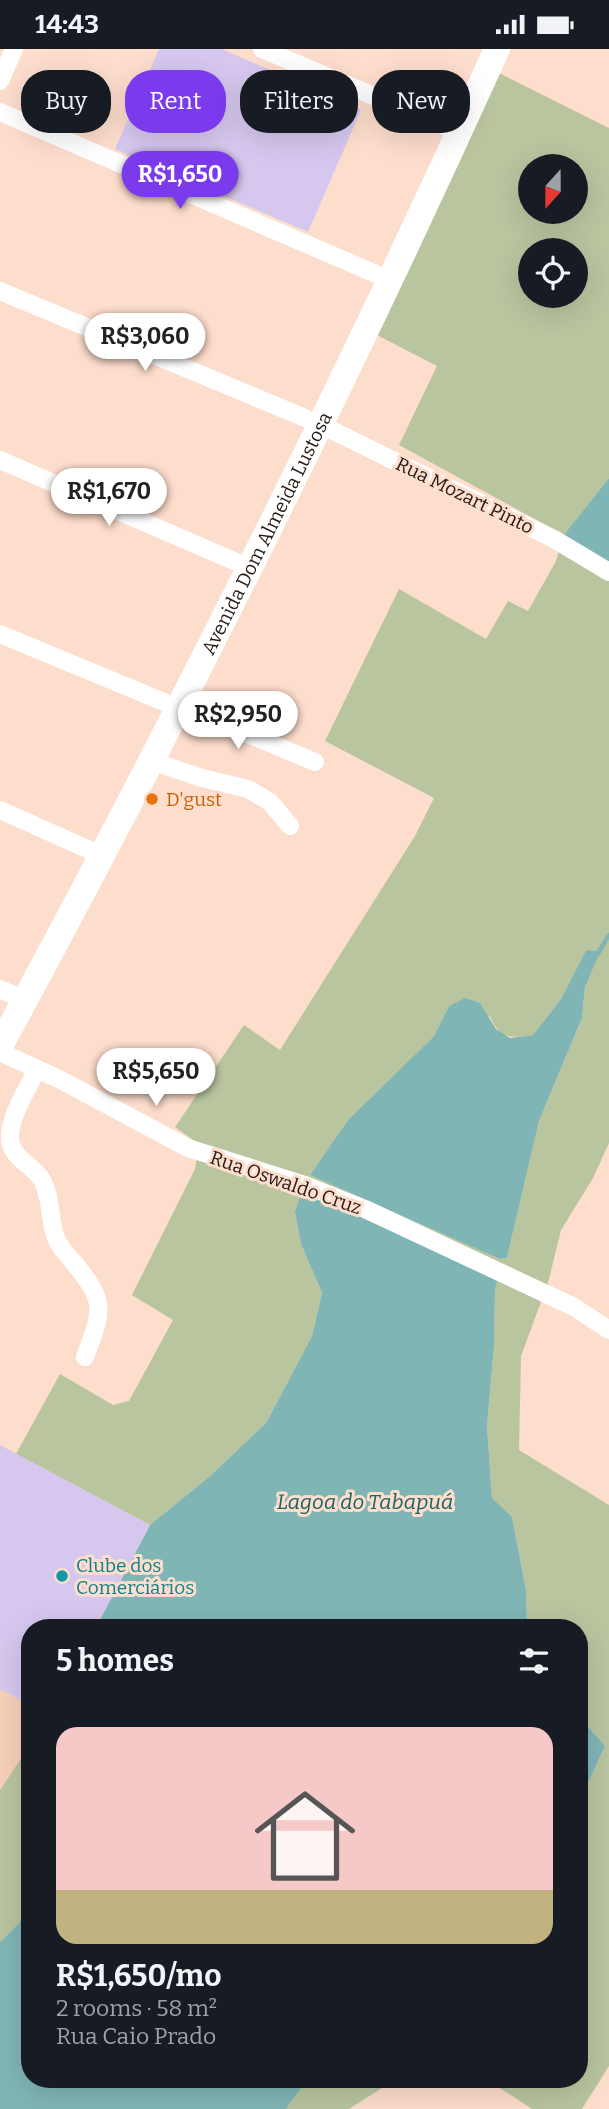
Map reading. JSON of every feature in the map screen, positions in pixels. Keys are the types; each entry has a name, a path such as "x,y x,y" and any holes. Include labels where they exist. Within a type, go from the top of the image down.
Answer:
{"main road":[{"name":"Avenida Dom Almeida Lustosa","path":"470,75 479,49"},
{"name":"Avenida Dom Almeida Lustosa","path":"470,96 497,49"},
{"name":"Avenida Dom Almeida Lustosa","path":"339,367 376,274 449,133"},
{"name":"Avenida Dom Almeida Lustosa","path":"0,1046 339,367 449,133"},
{"name":"Avenida Dom Almeida Lustosa","path":"4,999 151,761 171,703 234,561 312,421"}],"street":[{"path":"0,81 14,49"},
{"path":"262,49 372,96"},
{"path":"0,112 376,274"},
{"name":"Rua Mozart Pinto","path":"0,291 312,421 554,539 609,572"},
{"path":"0,460 234,561"},
{"path":"0,634 315,762"},
{"path":"151,761 202,778 248,789 270,802 290,826"},
{"path":"0,810 95,852"},
{"name":"Rua Oswaldo Cruz","path":"0,1052 188,1148 305,1185 365,1209 574,1307 609,1330"},
{"path":"37,1069 13,1122 10,1137 18,1157 35,1171 46,1188 55,1237 98,1297 100,1311 85,1357"}],"shaded area":[{"path":"0,1689 21,1700 21,1758 0,1790"}],"green space":[{"path":"499,73 609,128 609,478 565,535 609,562 609,1143 593,1178 561,1230 548,1283 521,1356 519,1450 609,1505 609,2066 582,2109 532,2109 500,2088 588,2088 588,1783 605,1746 588,1726 588,1619 527,1619 526,1590 512,1517 492,1498 487,1426 494,1347 495,1288 463,1264 402,1236 295,1212 301,1244 322,1293 312,1336 266,1423 210,1476 150,1525 16,1454 60,1374 113,1405 129,1401 173,1320 132,1295 195,1169 199,1144 175,1127 244,1025 280,1050 415,836 434,798 325,741 399,589 486,639 508,601 528,611 556,561 564,535 399,445 437,366 377,335","holes":["586,950 599,951 585,989 582,1018 539,1121 507,1258 500,1259 310,1175 348,1120 434,1036 449,1006 490,1017 498,1030 507,1036 533,1035 561,999"]},
{"path":"21,1758 21,1919 0,1942 0,1790"},
{"path":"301,2088 382,2088 349,2109 286,2109"}],"water":[{"path":"609,478 609,562 564,535"},
{"path":"586,950 600,951 585,988 582,1018 539,1121 507,1258 500,1259 310,1175 348,1120 434,1036 449,1006 465,998 480,1003 496,1029 510,1038 533,1035 561,999"},
{"name":"Lagoa do Tabapuá","path":"303,1189 498,1278 495,1288 494,1347 487,1426 492,1498 512,1517 526,1590 527,1619 100,1619 150,1525 210,1476 266,1423 312,1336 322,1293 301,1244 295,1212"},
{"path":"588,1726 605,1746 588,1783"},
{"path":"21,1919 21,2088 301,2088 286,2109 0,2109 0,1942"}],"building":[{"path":"159,49 222,49 270,70 240,70 240,133 351,133 308,232 115,149 125,126 125,133 226,133 226,70 150,70"},
{"name":"Clube dos Comerciários","path":"0,1445 150,1525 100,1619 21,1619 21,1700 0,1689"}],"waterway":[{"path":"597,955 609,935"}],"place":[{"name":"D'gust","path":"152,799"},
{"name":"Clube dos Comerciários","path":"62,1576"}]}
